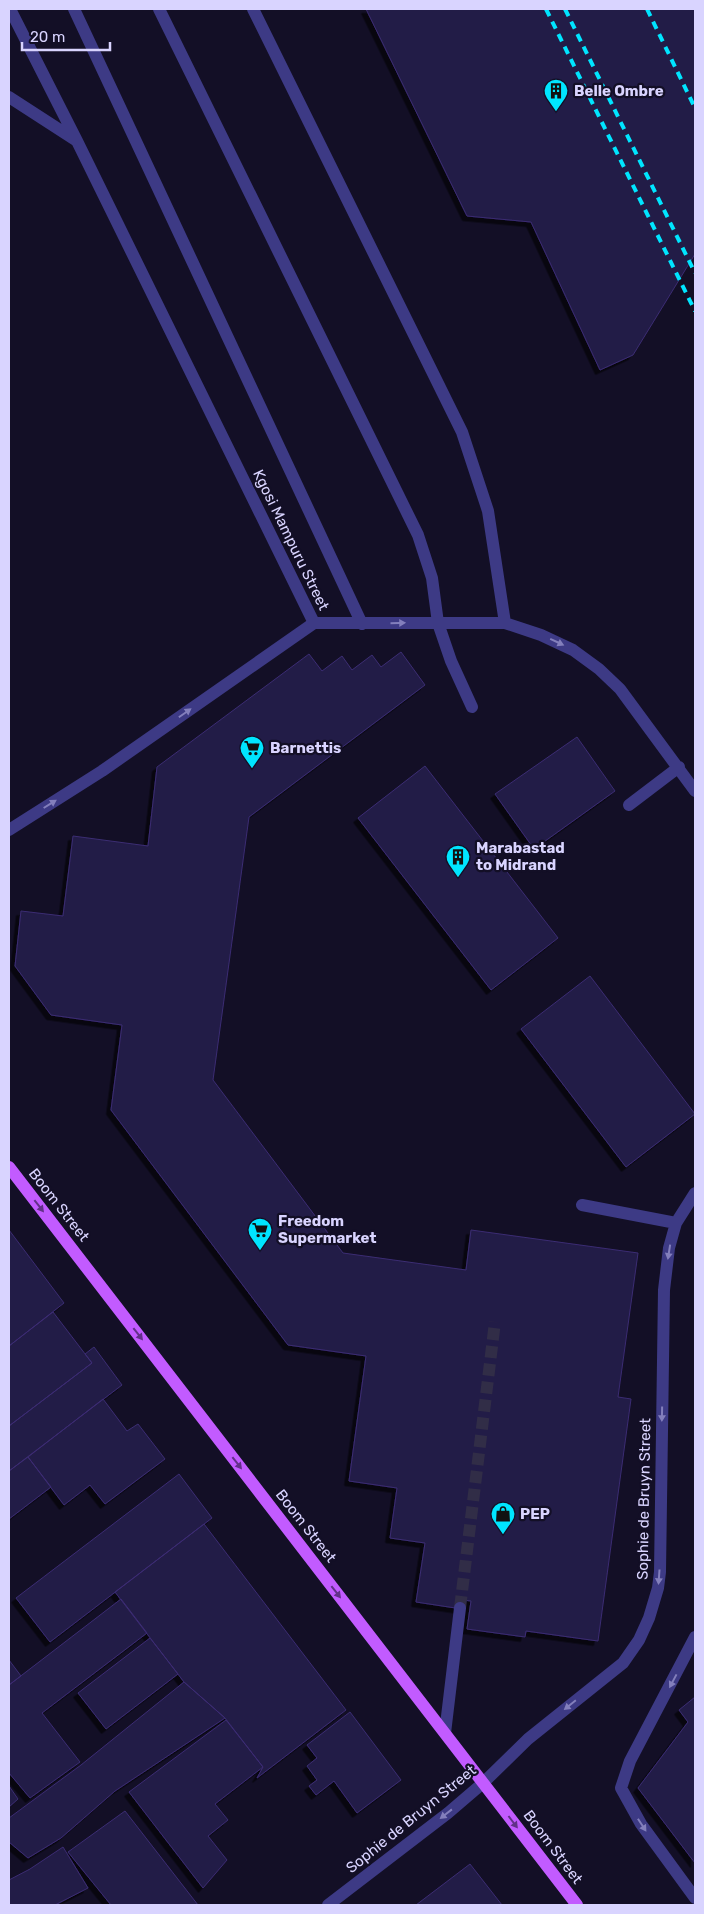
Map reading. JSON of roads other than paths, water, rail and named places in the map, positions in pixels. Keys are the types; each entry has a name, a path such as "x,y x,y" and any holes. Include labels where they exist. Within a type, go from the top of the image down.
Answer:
{"main road":[{"name":"Boom Street","path":"9,1167 445,1732 576,1905"}],"street":[{"name":"Kgosi Mampuru Street","path":"9,830 102,771 314,623 10,9"},
{"path":"74,9 362,624"},
{"path":"159,9 418,535 432,578 438,623 450,661 472,707"},
{"path":"253,9 462,432 488,511 505,622"},
{"path":"9,97 77,141"},
{"path":"314,623 505,622 541,635 572,650 599,669 620,689 695,791"},
{"path":"629,805 679,767"},
{"name":"Sophie de Bruyn Street","path":"328,1905 483,1783 528,1739 622,1663 639,1640 649,1618 658,1588 660,1572 664,1290 669,1248 676,1223 695,1193"},
{"path":"582,1205 676,1223"},
{"path":"445,1732 460,1608"},
{"path":"695,1637 630,1762 621,1788 641,1824 695,1898"}],"tunnel":[{"path":"460,1608 495,1322"}],"railway":[{"path":"546,9 695,311"},
{"path":"565,9 695,273"},
{"path":"647,9 695,108"}],"place":[{"name":"Belle Ombre","path":"556,112"},
{"name":"Barnettis","path":"252,769"},
{"name":"Marabastad to Midrand","path":"458,878"},
{"name":"Freedom Supermarket","path":"260,1251"},
{"name":"PEP","path":"503,1535"}]}
